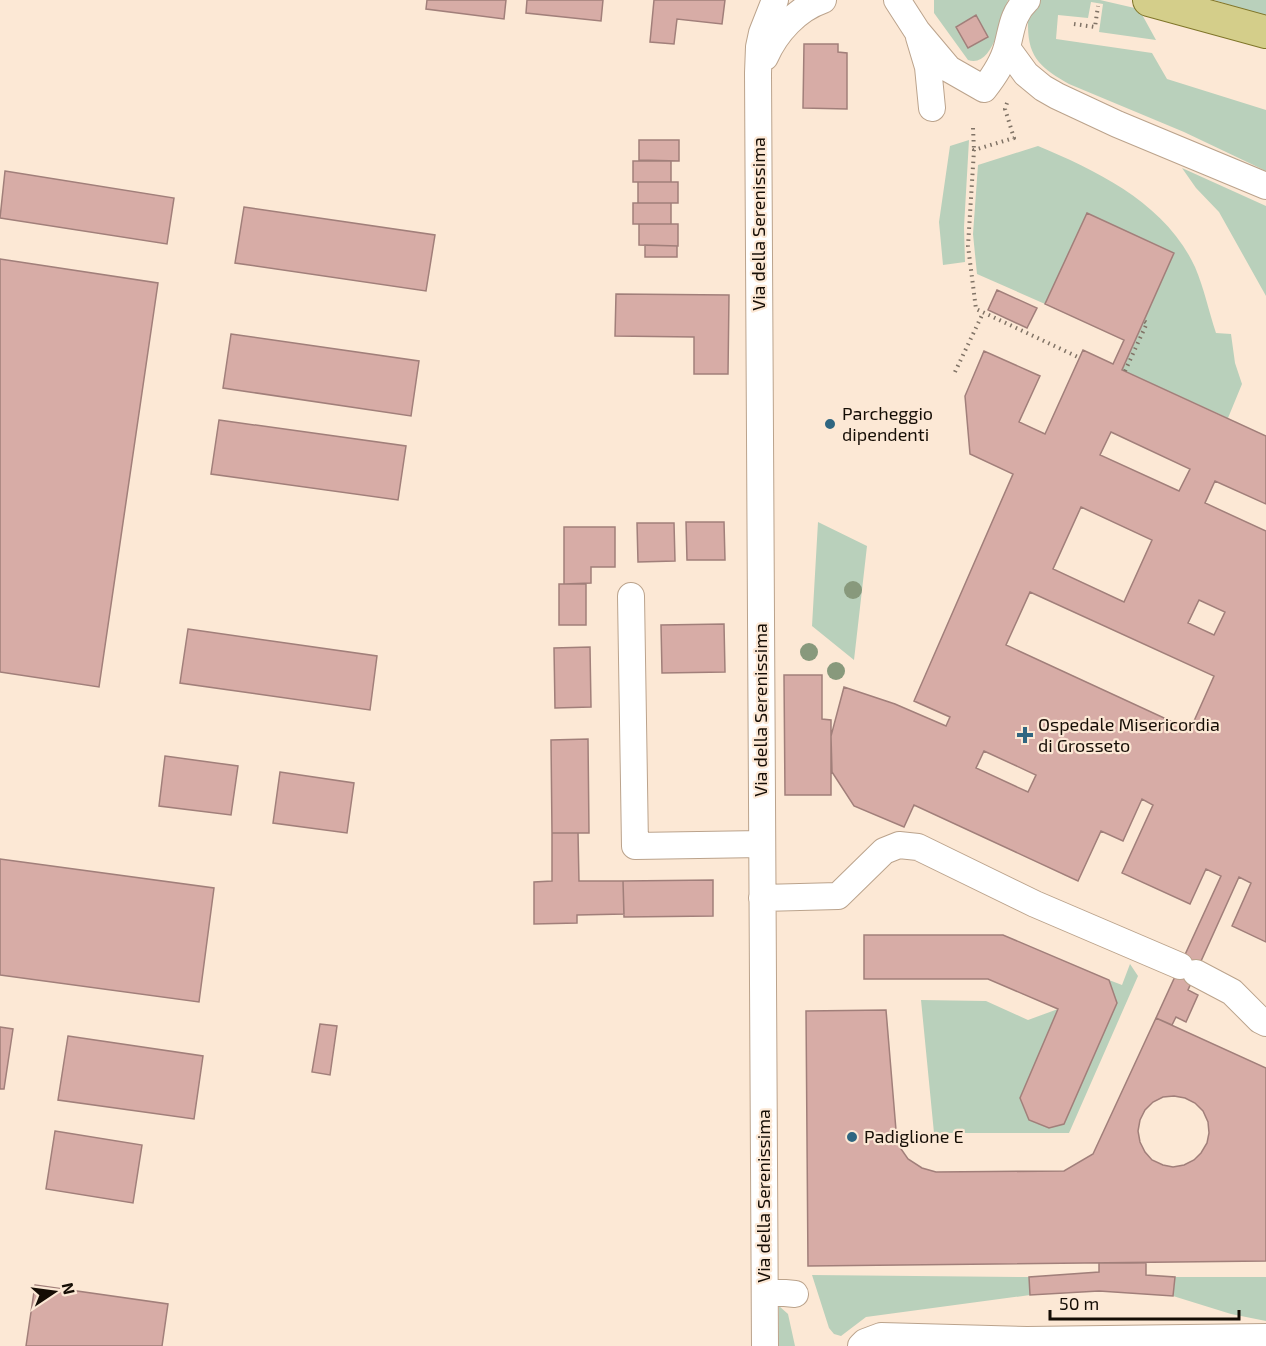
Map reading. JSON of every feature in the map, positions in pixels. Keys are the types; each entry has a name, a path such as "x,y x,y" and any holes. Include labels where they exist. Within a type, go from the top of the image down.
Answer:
{"main road":[{"path":"1149,0 1266,32"}],"street":[{"name":"Via della Serenissima","path":"765,1346 758,74 762,33 775,0"},
{"name":"Via della Serenissima","path":"758,74 768,51 786,25 810,4 823,0"},
{"path":"897,0 917,31 949,69 984,89 996,74 1007,48 1014,17 1027,0"},
{"path":"917,31 928,67 932,108"},
{"path":"1007,48 1026,74 1057,96 1266,186"},
{"path":"631,596 635,846 762,844"},
{"path":"762,898 838,896 884,851 900,845 918,846 1035,904 1188,969 1232,992 1266,1023"},
{"path":"765,1291 795,1294"},
{"path":"861,1346 881,1336 1016,1340 1266,1336"}],"path":[{"path":"1074,24 1095,27 1098,6"},
{"path":"974,150 1014,138 1005,109 1008,99"},
{"path":"973,128 974,150 968,246 976,309 1080,358"},
{"path":"955,372 983,313"},
{"path":"1125,371 1147,323 1144,321"}],"green space":[{"path":"934,0 1008,0 995,40 984,57 977,61 968,60 934,13"},
{"path":"1036,0 1100,0 1139,9 1156,40 1099,32 1103,4 1091,2 1088,18 1058,15 1056,39 1152,53 1167,79 1266,110 1266,171 1184,132 1069,84 1045,68 1034,55 1029,37 1030,10"},
{"path":"1214,0 1266,0 1266,16"},
{"path":"969,140 964,227 965,262 943,265 939,222 950,146"},
{"path":"1038,146 1084,167 1128,192 1167,225 1182,245 1195,267 1216,333 1231,334 1235,363 1242,384 1228,418 1122,370 1174,253 1087,213 1045,304 977,274 973,234 978,165"},
{"path":"1182,168 1266,206 1266,296 1219,212 1196,188"},
{"path":"818,522 867,546 854,660 812,626"},
{"path":"1130,964 1138,976 1069,1133 934,1133 921,1000 986,1001 1028,1020 1058,1009 1020,1098 1029,1120 1049,1128 1064,1123 1117,1003 1109,980 1122,985"},
{"path":"812,1275 1029,1277 1030,1295 866,1317 841,1336 834,1334 829,1328"},
{"path":"1175,1277 1266,1277 1266,1321 1231,1314 1173,1296"},
{"path":"779,1306 788,1314 795,1346 779,1346"}],"building":[{"path":"427,0 506,0 504,19 426,9"},
{"path":"527,0 603,0 601,21 526,13"},
{"path":"654,0 725,0 722,24 677,19 674,44 650,42"},
{"path":"976,15 988,37 968,48 956,27"},
{"path":"804,44 838,44 838,52 847,53 847,109 803,108"},
{"path":"639,140 679,140 679,161 639,160"},
{"path":"633,161 671,161 671,182 633,182"},
{"path":"5,171 174,198 167,244 0,218"},
{"path":"638,182 678,182 678,203 638,203"},
{"path":"633,203 671,203 671,224 633,224"},
{"path":"244,207 435,235 426,291 235,263"},
{"path":"1087,213 1174,253 1122,370 1266,436 1266,504 1215,481 1205,503 1266,531 1266,942 1232,926 1251,883 1239,877 1188,990 1198,995 1186,1022 1176,1017 1172,1025 1156,1018 1221,876 1206,869 1190,904 1122,873 1153,805 1142,799 1123,841 1101,831 1078,881 914,805 904,827 854,806 832,772 831,736 844,687 895,704 946,726 950,717 914,701 1013,474 970,454 965,396 984,351 1040,376 1019,422 1045,434 1083,350 1113,364 1124,340 1045,304","holes":["1111,432 1190,469 1179,491 1100,455","1081,507 1152,540 1124,602 1053,569","1030,592 1214,676 1190,730 1006,645","1199,600 1225,612 1214,635 1188,623","984,751 1036,775 1028,792 976,768"]},
{"path":"639,224 678,224 678,246 639,245"},
{"path":"645,245 677,246 677,257 645,257"},
{"path":"0,259 158,283 99,687 0,672"},
{"path":"997,290 1037,308 1027,328 988,310"},
{"path":"616,294 729,295 728,374 694,374 694,337 615,336"},
{"path":"231,334 419,361 411,416 223,388"},
{"path":"219,420 406,446 398,500 211,474"},
{"path":"686,522 724,522 725,560 687,560"},
{"path":"637,523 674,523 675,561 638,562"},
{"path":"564,527 615,527 615,567 591,567 591,583 564,584"},
{"path":"559,584 586,584 586,625 559,625"},
{"path":"724,624 725,672 662,673 661,625"},
{"path":"188,629 377,656 370,710 180,683"},
{"path":"590,647 591,707 555,708 554,648"},
{"path":"784,675 822,675 822,719 831,720 831,795 785,795"},
{"path":"588,739 589,833 552,833 551,740"},
{"path":"165,756 238,766 231,815 159,806"},
{"path":"280,772 354,783 347,833 273,823"},
{"path":"552,833 578,833 579,881 623,881 624,914 577,915 577,923 534,924 534,882 552,881"},
{"path":"0,859 214,888 199,1002 0,975"},
{"path":"713,880 713,916 624,917 623,881"},
{"path":"864,935 1003,935 1109,980 1117,1003 1064,1124 1049,1128 1029,1120 1020,1098 1058,1009 988,979 864,979"},
{"name":"Padiglione E","path":"886,1010 899,1146 908,1159 922,1168 936,1172 1064,1171 1093,1154 1156,1018 1266,1068 1266,1261 808,1266 806,1011","holes":["1163,1097 1185,1098 1195,1103 1203,1111 1208,1122 1207,1143 1194,1160 1173,1167 1163,1165 1152,1160 1145,1152 1138,1131 1140,1120 1145,1110 1153,1102"]},
{"path":"320,1024 337,1026 330,1075 312,1072"},
{"path":"0,1027 13,1029 4,1089 0,1089"},
{"path":"68,1036 203,1056 194,1119 58,1100"},
{"path":"55,1131 142,1145 133,1203 46,1189"},
{"path":"1099,1263 1146,1263 1146,1275 1175,1277 1173,1296 1099,1291 1030,1295 1029,1277 1099,1272"},
{"path":"35,1285 168,1304 162,1346 26,1346"}],"place":[{"name":"Parcheggio dipendenti","path":"830,424"},
{"name":"Ospedale Misericordia di Grosseto","path":"1025,735"},
{"name":"Padiglione E","path":"852,1137"}]}
